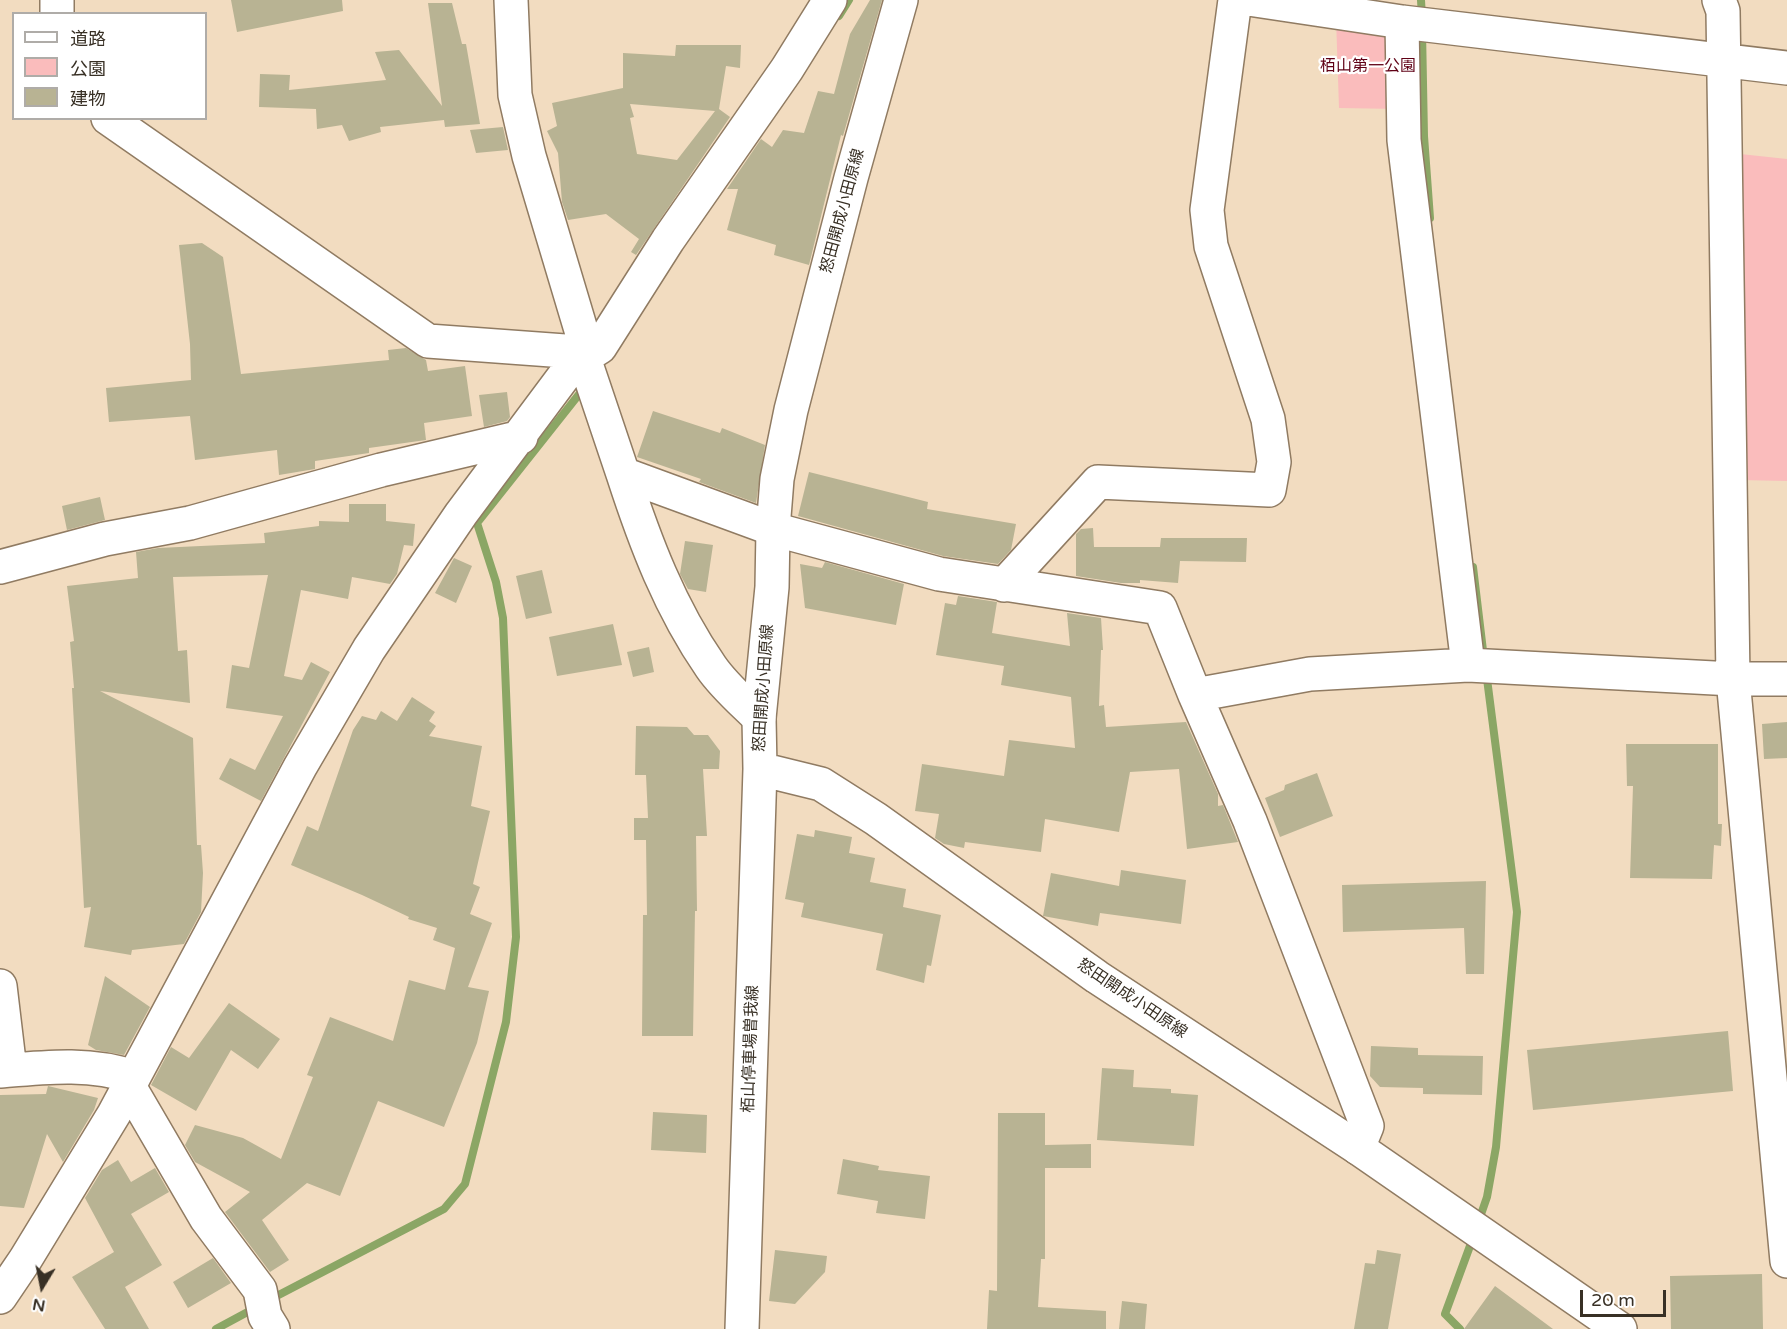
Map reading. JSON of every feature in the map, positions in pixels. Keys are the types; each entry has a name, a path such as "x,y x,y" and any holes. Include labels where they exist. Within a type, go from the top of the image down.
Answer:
{"street":[{"path":"511,0 516,95 529,156 584,340 588,368 623,474 660,578 684,622 712,669 759,718"},
{"path":"588,368 668,240 787,69 830,0"},
{"name":"怒田開成小田原線","path":"901,0 791,410 777,479 772,529 772,587 759,718 760,769 821,784 867,813 1098,976 1358,1148 1620,1329"},
{"path":"1004,585 1098,482 1269,490 1274,462 1268,419 1211,246 1207,210 1235,0"},
{"path":"1255,0 1402,22 1787,68"},
{"path":"1719,0 1723,11 1733,679 1787,1261"},
{"path":"1402,22 1404,140 1468,665"},
{"path":"111,120 428,341 565,351 588,368"},
{"path":"0,1296 25,1260 132,1082 300,767 369,649 461,514 522,437 573,364 588,368"},
{"path":"0,567 105,539 190,523 381,470 522,437"},
{"path":"623,474 772,529 939,574 1160,608 1250,821 1367,1126 1358,1148"},
{"path":"1195,694 1310,674 1468,665 1733,679 1787,679"},
{"name":"栢山停車場曽我線","path":"742,1329 760,769"},
{"path":"0,986 5,1071 56,1066 94,1067 132,1082 206,1218 260,1290 260,1325"}],"green space":[{"name":"栢山第一公園","path":"1336,18 1397,27 1399,109 1339,108"},
{"path":"1731,153 1787,159 1787,481 1739,480"}],"building":[{"path":"231,0 342,0 343,11 237,32"},
{"path":"870,0 882,0 843,136 841,135 809,265 774,255 776,245 727,230 738,189 727,189 761,139 772,147 783,130 804,133 818,91 834,94 850,34"},
{"path":"428,3 452,3 462,44 466,44 480,124 445,127 444,120 380,127 381,132 349,141 342,125 317,129 316,109 259,107 260,74 290,75 289,90 386,80 375,52 399,50 442,106"},
{"path":"676,45 741,45 740,68 726,66 719,109 730,117 636,255 631,252 639,239 606,214 568,220 562,202 558,153 547,131 557,126 552,103 623,88 623,53 675,56","holes":["630,104 715,111 677,160 637,154 630,118 634,117"]},
{"path":"503,127 508,150 476,153 470,130"},
{"path":"202,243 223,257 241,374 389,360 388,350 406,348 426,360 428,371 465,366 472,416 424,423 426,440 369,448 369,453 315,461 315,469 279,475 277,450 195,460 190,416 109,422 106,388 191,380 190,344 179,245"},
{"path":"507,392 510,417 507,421 484,427 479,395"},
{"path":"653,411 720,433 722,428 765,445 756,503 699,482 701,479 637,457"},
{"path":"809,472 928,502 927,509 1016,524 1011,550 998,564 943,556 798,516"},
{"path":"100,497 105,520 67,530 62,506"},
{"path":"349,504 386,504 386,521 415,524 413,546 404,545 397,574 390,584 352,577 348,599 301,590 284,676 302,680 311,662 330,672 261,801 219,779 230,758 255,770 283,716 226,708 232,665 249,668 268,575 173,577 178,651 187,650 190,703 100,691 193,738 197,845 201,845 203,873 201,912 184,944 132,950 131,955 84,947 91,907 84,908 70,642 74,641 67,586 138,578 136,552 158,548 265,543 264,533 319,526 319,521 349,522"},
{"path":"1093,528 1094,547 1160,547 1161,538 1247,538 1246,562 1180,561 1178,583 1140,580 1140,583 1121,583 1076,576 1076,534 1081,529"},
{"path":"685,541 713,545 706,592 688,589 680,574"},
{"path":"454,558 472,566 456,603 435,593"},
{"path":"825,562 904,584 896,625 805,608 800,564 822,568"},
{"path":"542,570 552,613 526,619 516,576"},
{"path":"958,596 997,602 992,633 1070,646 1067,613 1101,618 1103,650 1101,650 1099,706 1104,705 1106,727 1186,722 1218,794 1218,806 1223,805 1238,842 1187,849 1179,769 1130,772 1119,832 1045,819 1041,852 965,842 964,848 944,844 935,838 939,814 915,811 922,764 1004,776 1009,740 1075,748 1071,697 1001,685 1004,666 936,655 945,603 956,605"},
{"path":"613,624 622,665 557,676 549,637"},
{"path":"649,647 654,672 633,677 627,652"},
{"path":"412,697 435,712 429,721 436,726 429,736 482,746 471,806 490,811 473,884 480,887 470,914 492,923 468,987 489,991 477,1043 444,1127 378,1101 340,1196 307,1183 262,1220 289,1260 270,1272 225,1212 250,1192 195,1162 185,1145 195,1125 243,1138 281,1159 313,1077 307,1075 330,1017 393,1041 409,980 445,990 455,948 433,940 437,928 408,919 409,917 362,895 291,865 307,826 318,831 353,730 362,716 376,720 381,711 397,721"},
{"path":"1787,722 1787,758 1764,759 1762,724"},
{"path":"636,726 687,727 694,735 708,735 720,751 719,769 703,769 707,836 696,836 697,911 695,911 693,1036 642,1036 643,915 647,915 646,840 634,840 634,818 648,818 646,775 635,775"},
{"path":"1626,744 1718,744 1718,824 1722,824 1721,846 1714,845 1712,879 1630,878 1633,786 1627,786"},
{"path":"1317,773 1333,816 1280,837 1265,798 1284,790 1285,785"},
{"path":"815,830 852,837 849,853 875,858 870,882 906,889 903,907 941,915 931,966 927,965 924,983 876,970 883,934 801,917 804,903 785,899 797,834 814,837"},
{"path":"1121,870 1186,880 1181,924 1100,913 1098,926 1043,916 1051,873 1119,886"},
{"path":"1486,881 1484,974 1466,974 1464,928 1343,932 1342,885"},
{"path":"105,976 150,1007 124,1055 96,1050 88,1045"},
{"path":"229,1003 280,1039 258,1069 231,1050 196,1111 151,1085 171,1047 189,1058"},
{"path":"1728,1031 1733,1091 1533,1110 1527,1050"},
{"path":"1371,1046 1418,1048 1418,1055 1483,1056 1482,1095 1423,1094 1423,1088 1380,1087 1370,1076"},
{"path":"1102,1068 1134,1070 1133,1087 1171,1089 1171,1093 1198,1095 1194,1146 1097,1140"},
{"path":"48,1086 98,1098 94,1110 63,1162 47,1134 24,1208 0,1206 0,1095 46,1094"},
{"path":"653,1112 707,1115 706,1153 651,1150"},
{"path":"998,1113 1045,1113 1045,1145 1091,1144 1091,1168 1045,1168 1045,1259 1041,1259 1038,1307 1106,1311 1106,1329 987,1329 989,1290 997,1291"},
{"path":"843,1159 879,1166 878,1170 930,1176 925,1219 876,1213 878,1201 837,1194"},
{"path":"118,1160 131,1182 155,1168 169,1192 131,1214 162,1265 125,1287 149,1329 105,1329 72,1277 114,1252 85,1198 102,1170"},
{"path":"775,1250 827,1256 825,1272 795,1304 769,1301"},
{"path":"1377,1250 1401,1254 1388,1329 1354,1329 1365,1263 1375,1264"},
{"path":"213,1258 231,1283 188,1308 173,1282"},
{"path":"1762,1274 1763,1329 1671,1329 1670,1276"},
{"path":"1495,1286 1553,1329 1464,1329"},
{"path":"1122,1301 1147,1304 1145,1329 1119,1329"}],"waterway":[{"path":"839,16 849,0"},
{"path":"1421,0 1422,17"},
{"path":"1422,30 1424,136 1430,218"},
{"path":"269,1300 444,1209 465,1184 506,1022 516,937 503,618 496,582 477,523 584,388"},
{"path":"1473,567 1484,659"},
{"path":"1478,1223 1487,1197 1496,1147 1517,912 1486,671"},
{"path":"1460,1329 1445,1314 1474,1235"},
{"path":"216,1329 255,1308"}]}
